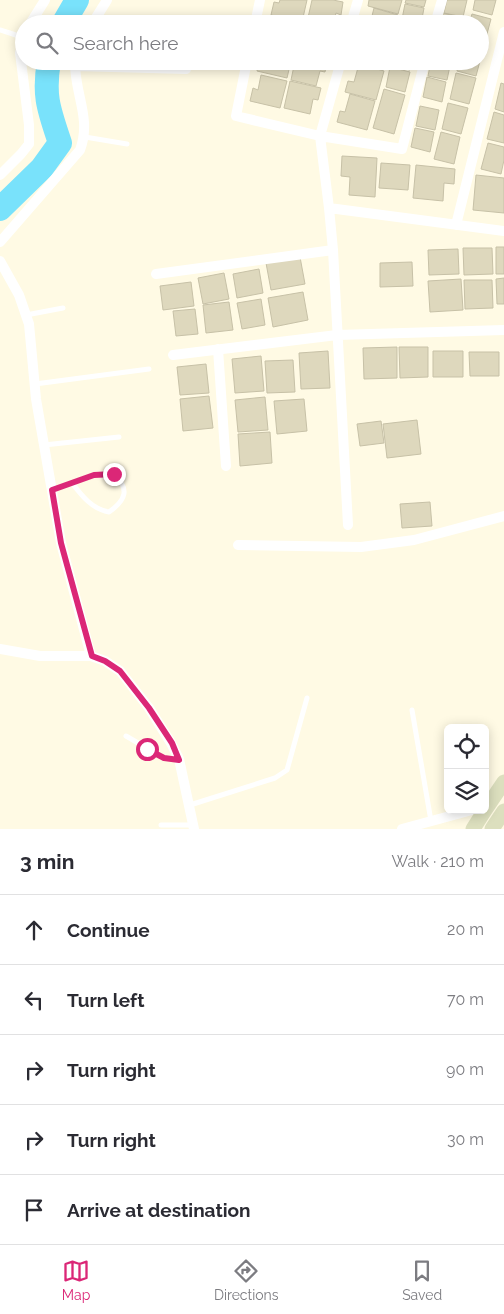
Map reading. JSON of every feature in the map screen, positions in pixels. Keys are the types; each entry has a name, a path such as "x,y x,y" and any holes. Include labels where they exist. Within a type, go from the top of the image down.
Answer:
{"street":[{"path":"36,15 45,0"},
{"path":"98,15 107,0"},
{"path":"257,15 260,0"},
{"path":"354,15 358,0"},
{"path":"438,15 442,0"},
{"path":"456,226 504,32"},
{"path":"0,175 29,144 28,111 21,70"},
{"path":"0,242 80,150 85,137 84,116 76,70"},
{"path":"246,70 236,116 320,136 402,149 423,70"},
{"path":"338,70 320,136 329,208 348,525"},
{"path":"329,208 504,231"},
{"path":"156,274 332,250"},
{"path":"0,261 19,296 29,324 35,384 61,543 92,656"},
{"path":"173,355 337,335 504,330"},
{"path":"218,349 226,466"},
{"path":"238,545 361,547 414,540 504,516"},
{"path":"0,649 40,656 92,656 105,661 120,671 149,708 172,743 179,760 194,827"},
{"path":"489,804 504,782"},
{"path":"489,807 504,804"},
{"path":"492,829 504,811"},
{"path":"402,829 457,814"},
{"path":"473,829 482,814"}],"lane":[{"path":"0,30 15,34"},
{"path":"85,137 127,144"},
{"path":"26,315 62,308"},
{"path":"35,384 149,369"},
{"path":"44,445 119,437"},
{"path":"52,490 94,475 114,474 122,482 124,491 120,504 109,512 101,510 86,500 72,483"},
{"path":"190,806 275,778 287,770 307,698"},
{"path":"412,710 432,821"},
{"path":"126,736 164,758 179,760"},
{"path":"161,825 194,827"}],"building":[{"path":"280,0 307,0 304,15 271,15 274,2 279,3"},
{"path":"312,0 343,2 341,15 336,13 335,15 309,15"},
{"path":"369,0 402,0 398,14 368,6"},
{"path":"406,0 426,0 424,7 405,3"},
{"path":"447,0 467,0 463,15 444,13"},
{"path":"475,0 496,0 492,15 473,10"},
{"path":"405,4 424,8 423,15 403,15"},
{"path":"374,8 398,15 372,15"},
{"path":"257,70 289,70 287,78"},
{"path":"293,70 325,70 325,72 320,71 316,86 291,80"},
{"path":"357,70 384,71 376,100 345,92 348,81 354,82"},
{"path":"389,70 410,72 405,92 386,87"},
{"path":"429,70 449,70 447,80 428,76"},
{"path":"457,70 478,70 476,76"},
{"path":"456,73 476,78 469,104 450,99"},
{"path":"261,75 287,81 280,108 250,101 253,88 258,90"},
{"path":"427,77 446,82 442,102 423,97"},
{"path":"290,81 321,88 318,100 313,99 310,114 284,108"},
{"path":"501,83 504,84 504,112 495,109"},
{"path":"384,89 405,95 394,134 373,128"},
{"path":"350,94 375,101 367,130 337,122 340,111 345,112"},
{"path":"448,103 468,108 461,134 442,129"},
{"path":"420,106 439,110 435,130 416,126"},
{"path":"494,112 504,115 504,143 487,139"},
{"path":"415,128 434,132 430,152 411,147"},
{"path":"441,132 460,137 454,164 434,159"},
{"path":"488,143 504,147 501,174 481,169"},
{"path":"342,156 377,158 375,197 349,195 350,177 341,176"},
{"path":"381,163 410,165 408,190 379,188"},
{"path":"416,165 455,169 454,184 444,183 443,201 413,198"},
{"path":"476,175 504,178 504,213 473,210"},
{"path":"496,247 504,247 504,274 496,274"},
{"path":"463,248 492,248 493,274 464,275"},
{"path":"458,249 459,274 429,275 428,250"},
{"path":"300,257 305,284 271,290 266,263"},
{"path":"412,262 413,286 380,287 380,263"},
{"path":"259,269 263,293 237,298 233,274"},
{"path":"224,273 229,299 203,304 198,278"},
{"path":"504,278 504,304 497,304 496,279"},
{"path":"461,279 463,310 430,312 428,281"},
{"path":"464,280 492,280 493,308 465,309"},
{"path":"191,282 194,306 163,310 160,286"},
{"path":"303,292 308,320 273,327 268,298"},
{"path":"261,299 265,325 242,329 237,303"},
{"path":"229,302 233,330 206,333 203,305"},
{"path":"195,309 198,334 176,336 173,311"},
{"path":"397,347 397,378 364,379 363,348"},
{"path":"399,347 428,347 428,377 400,378"},
{"path":"328,351 330,388 301,389 299,353"},
{"path":"433,351 463,351 463,377 433,377"},
{"path":"469,352 499,352 499,376 470,376"},
{"path":"261,356 264,391 235,393 232,359"},
{"path":"293,360 295,392 267,393 265,361"},
{"path":"206,364 209,393 180,395 177,367"},
{"path":"209,396 213,428 183,431 180,399"},
{"path":"265,397 268,430 238,432 235,400"},
{"path":"304,399 307,431 277,434 274,401"},
{"path":"417,420 421,454 387,458 383,424"},
{"path":"381,421 384,443 360,446 357,424"},
{"path":"270,432 272,463 240,466 238,434"},
{"path":"430,502 432,526 402,528 400,504"}],"waterway":[{"path":"68,15 77,0"},
{"path":"0,209 42,168 60,143 48,103 48,70"}],"route":[{"path":"114,474 94,475 52,490 61,543 92,656 105,661 120,671 149,708 172,743 179,760 164,758 147,749"}]}
